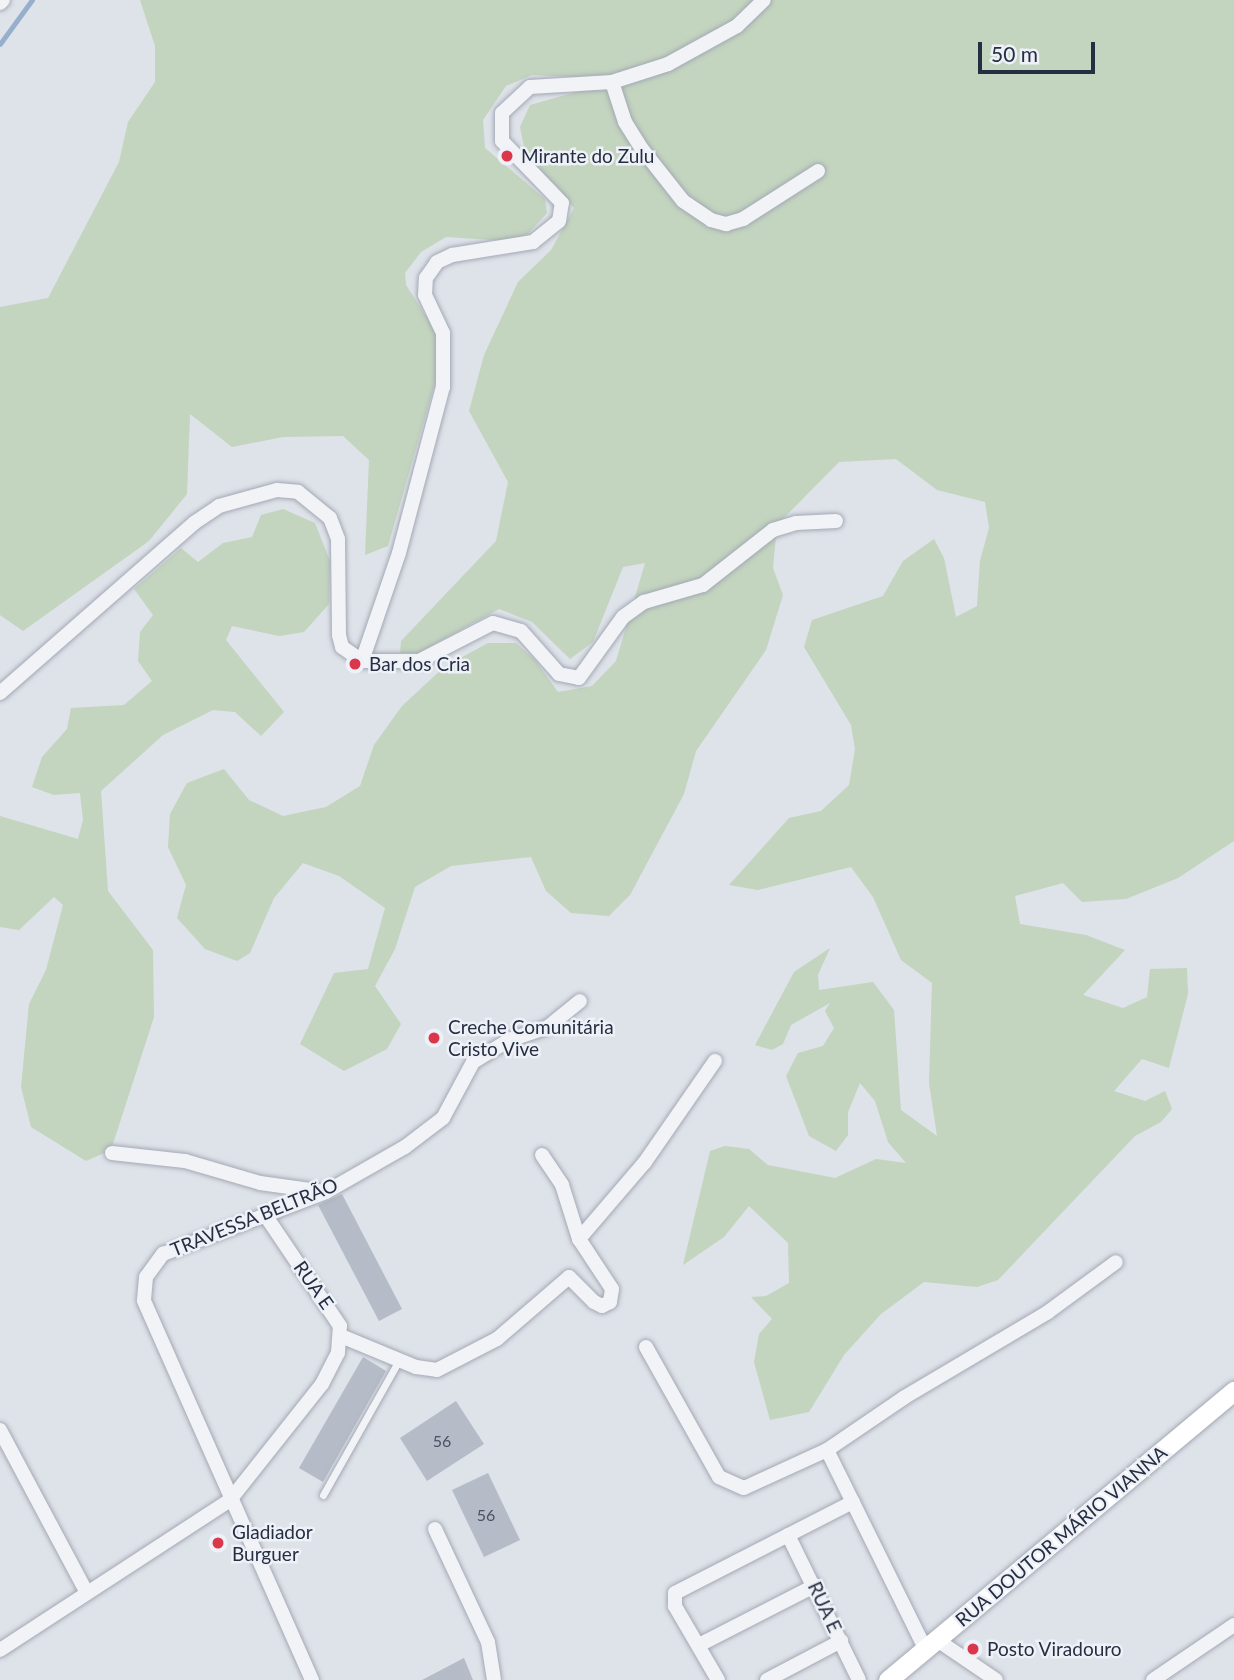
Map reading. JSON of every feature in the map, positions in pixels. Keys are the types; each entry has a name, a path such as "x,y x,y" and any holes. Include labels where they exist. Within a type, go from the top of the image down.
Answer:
{"main road":[{"name":"RUA DOUTOR MÁRIO VIANNA","path":"888,1680 1234,1391"}],"street":[{"path":"362,661 399,552 443,387 443,333 425,295 426,278 437,262 452,255 533,242 559,221 562,203 502,141 499,130 509,103 530,87 612,82 681,57 737,26 764,0"},
{"path":"612,82 625,122 642,149 683,201 711,220 726,224 743,219 818,171"},
{"path":"0,693 194,523 219,506 277,490 298,492 330,518 338,539 339,635 342,647 362,661 419,661 493,623 521,631 559,674 579,678 623,617 644,602 670,595 719,575 757,538 773,530 796,523 836,521"},
{"name":"TRAVESSA BELTRÃO","path":"230,1500 144,1300 150,1266 163,1254 326,1192 434,1128 473,1062 489,1050 548,1027 580,1001"},
{"path":"579,1239 645,1161 715,1061"},
{"path":"112,1153 185,1161 260,1183 326,1192"},
{"path":"0,1650 86,1591 230,1500 335,1362 341,1336 399,1360 437,1370 463,1360 497,1339 569,1278 594,1302 602,1306 610,1302 612,1289 579,1239 562,1185 542,1155"},
{"name":"RUA E","path":"265,1214 332,1310 341,1336"},
{"path":"646,1347 719,1477 744,1488 827,1451 956,1366 1048,1312 1116,1262"},
{"path":"0,1430 86,1591"},
{"path":"827,1451 931,1645 996,1680"},
{"path":"230,1500 312,1680"},
{"path":"718,1680 673,1599 680,1588 853,1502"},
{"path":"435,1529 488,1642 495,1680"},
{"name":"RUA E","path":"788,1535 816,1585 859,1680"},
{"path":"699,1645 816,1585"},
{"path":"1153,1680 1233,1628"},
{"path":"767,1680 841,1641"}],"lane":[{"path":"323,1495 399,1360"}],"green space":[{"path":"140,0 760,0 735,24 666,61 612,79 532,75 506,86 483,120 485,148 545,199 547,213 528,234 508,241 446,237 421,252 405,273 406,285 436,332 439,369 388,546 365,555 369,460 343,436 283,437 232,447 190,414 187,494 149,541 23,631 0,615 0,307 48,298 119,162 128,122 155,82 155,46"},
{"path":"769,0 1234,0 1234,841 1178,878 1126,899 1082,902 1063,883 1015,896 1020,924 1086,935 1125,950 1083,995 1123,1008 1147,997 1150,969 1187,968 1188,994 1169,1068 1142,1059 1114,1091 1145,1101 1165,1091 1172,1109 1161,1122 1135,1136 998,1280 977,1287 924,1282 881,1314 844,1355 809,1412 770,1420 754,1362 759,1334 772,1319 751,1297 766,1296 789,1283 788,1243 749,1206 724,1237 683,1265 710,1151 725,1146 749,1149 768,1165 835,1178 876,1159 906,1163 888,1142 875,1101 860,1083 848,1112 848,1135 836,1151 809,1136 786,1076 798,1053 823,1046 834,1028 825,1011 830,1003 791,1025 783,1044 772,1050 755,1045 794,972 830,948 818,975 819,990 873,982 894,1010 901,1110 937,1136 929,1083 932,983 901,960 873,897 851,867 758,890 729,885 789,818 821,811 849,785 855,749 851,725 804,647 812,620 883,596 903,561 934,539 944,558 956,617 977,606 980,561 989,528 985,502 937,490 896,459 839,462 777,525 773,568 783,595 766,650 696,751 684,794 630,895 609,916 571,913 546,891 531,857 451,866 415,887 395,949 375,986 401,1024 387,1049 344,1071 300,1044 334,973 368,969 385,908 339,876 303,863 274,898 250,953 237,961 205,949 177,918 186,885 168,847 170,814 187,783 224,769 249,800 283,816 326,807 360,786 374,745 402,706 444,667 488,643 516,643 535,660 558,692 592,686 616,661 645,563 623,567 593,642 570,659 532,622 499,609 418,653 400,653 401,641 496,541 508,482 469,411 484,355 518,282 551,250 574,208 525,152 520,127 530,105 668,66"},
{"path":"283,509 315,523 330,561 329,604 304,632 279,636 232,626 226,640 284,712 261,736 235,712 213,710 163,735 101,791 108,891 153,950 154,1017 111,1150 86,1161 31,1127 21,1087 29,1004 46,970 63,905 54,897 19,930 0,927 0,816 78,839 83,820 80,793 54,795 32,787 42,757 67,729 71,708 124,705 152,681 138,661 140,632 153,615 134,589 181,548 198,562 223,543 252,537 261,515"}],"building":[{"path":"342,1194 402,1309 379,1321 318,1205"},
{"path":"363,1357 386,1371 323,1482 299,1468"},
{"path":"456,1401 484,1444 427,1481 400,1438"},
{"path":"488,1473 520,1540 484,1557 452,1490"},
{"path":"464,1658 473,1680 422,1680"}],"waterway":[{"path":"0,44 32,0"}],"place":[{"name":"Mirante do Zulu","path":"507,156"},
{"name":"Bar dos Cria","path":"355,664"},
{"name":"Creche Comunitária Cristo Vive","path":"434,1038"},
{"name":"Gladiador Burguer","path":"218,1543"},
{"name":"Posto Viradouro","path":"973,1649"}]}
